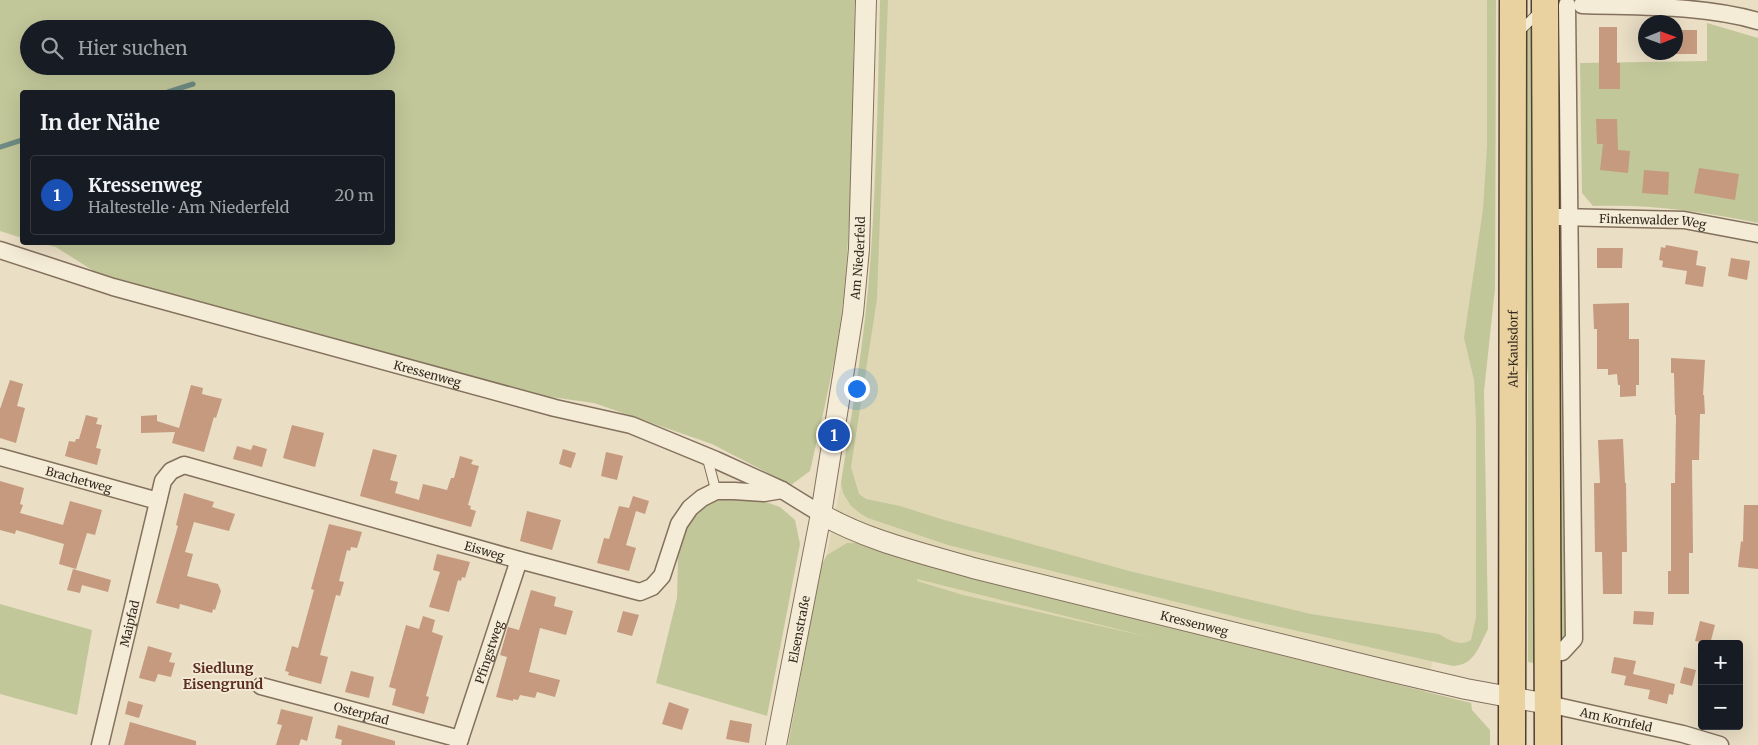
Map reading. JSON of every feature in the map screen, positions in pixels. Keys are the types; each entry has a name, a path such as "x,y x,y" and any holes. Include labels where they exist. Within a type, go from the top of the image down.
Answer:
{"main road":[{"name":"Alt-Kaulsdorf","path":"1512,745 1513,0"},
{"path":"1548,745 1548,653 1558,217 1555,4"}],"street":[{"name":"Am Niederfeld","path":"822,514 853,313 858,249 866,0"},
{"path":"1555,4 1699,9 1737,15 1758,21"},
{"name":"Finkenwalder Weg","path":"1558,217 1684,220 1758,234"},
{"name":"Kressenweg","path":"0,250 113,287 555,408 631,425 707,456 782,490 848,528 973,568 1385,670 1466,689 1511,696"},
{"name":"Brachetweg","path":"0,458 158,501"},
{"name":"Eisweg","path":"158,501 163,481 171,470 184,465 519,560 640,592 652,587 662,576 678,524 690,508 702,498 716,491"},
{"path":"716,491 734,490 764,493 782,490"},
{"name":"Maipfad","path":"100,745 158,501"},
{"name":"Elsenstraße","path":"776,745 822,514"},
{"name":"Pfingstweg","path":"459,742 519,560"},
{"name":"Osterpfad","path":"261,686 459,742"},
{"name":"Am Kornfeld","path":"1511,696 1683,734 1720,745"}],"lane":[{"path":"1513,38 1555,4"},
{"path":"707,456 716,491"}],"shaded area":[{"path":"880,0 1496,0 1495,288 1484,391 1488,629 1476,653 1436,647 1422,705 789,745 841,483 862,349 871,264"}],"green space":[{"path":"0,0 855,0 849,225 843,300 829,386 810,471 791,485 712,444 594,403 529,394 306,333 95,272 56,247 48,245 395,245 395,90 20,90 20,237 0,231"},
{"path":"880,0 888,0 877,299 851,467 859,494 866,499 900,506 1133,572 1311,614 1439,634 1455,642 1463,643 1471,640 1476,617 1476,422 1474,380 1464,338 1483,209 1487,146 1487,0 1496,0 1495,288 1484,391 1488,629 1479,648 1471,658 1460,665 1453,666 1249,620 948,545 868,518 851,506 843,493 841,483 862,347 868,292 876,166"},
{"path":"1707,23 1758,38 1758,223 1676,209 1635,206 1593,206 1582,193 1580,63 1707,61"},
{"path":"1533,25 1539,664 1528,662 1528,375 1525,346 1523,34"},
{"path":"1561,225 1564,226 1566,268 1561,270 1562,322 1565,324 1567,642 1557,642 1557,229"},
{"path":"730,498 758,499 780,507 795,520 800,544 767,716 656,683 677,598 678,557 685,527 697,510 713,501"},
{"path":"847,543 861,543 918,563 1471,703 1472,710 1490,730 1490,745 788,745 821,566 827,555","holes":["917,579 1149,637 963,595 917,581"]},
{"path":"0,604 92,630 77,715 0,694"}],"building":[{"path":"1599,27 1617,27 1617,63 1620,63 1620,89 1599,89"},
{"path":"1683,30 1697,30 1697,54 1683,54"},
{"path":"1596,119 1617,119 1618,150 1630,151 1628,173 1600,170 1603,144 1597,144"},
{"path":"1699,168 1739,174 1735,200 1694,193"},
{"path":"1644,170 1669,172 1668,195 1642,193"},
{"path":"1666,245 1698,251 1696,265 1706,267 1703,287 1685,284 1687,271 1662,267 1663,261 1659,260 1661,247 1665,248"},
{"path":"1597,248 1623,248 1622,268 1597,268"},
{"path":"1731,258 1750,261 1747,280 1728,276"},
{"path":"1629,303 1629,339 1639,339 1639,385 1636,385 1636,396 1620,397 1620,385 1618,385 1617,374 1608,375 1608,369 1597,369 1597,329 1594,329 1593,304"},
{"path":"1671,358 1705,360 1703,395 1705,414 1700,414 1699,460 1692,460 1693,553 1689,553 1689,594 1668,594 1668,571 1671,571 1671,483 1675,483 1676,415 1674,373 1671,373"},
{"path":"10,380 23,384 17,406 25,408 16,443 0,438 0,409"},
{"path":"191,385 203,388 202,394 222,399 216,418 214,417 204,452 172,443 175,432 141,433 141,416 157,415 157,421 179,428"},
{"path":"86,415 98,418 96,424 102,425 96,448 101,449 97,465 65,456 69,441 75,442 76,439 79,439"},
{"path":"292,425 324,433 315,467 283,458"},
{"path":"1623,439 1627,552 1622,552 1622,594 1603,594 1602,552 1595,552 1594,483 1600,483 1598,440"},
{"path":"253,445 267,449 262,467 233,459 237,446 251,450"},
{"path":"373,449 397,455 390,480 398,482 395,493 419,500 423,484 447,490 451,478 454,478 460,456 473,460 471,464 479,466 468,505 471,506 470,509 476,511 471,527 360,496"},
{"path":"563,449 576,453 571,468 559,464"},
{"path":"606,452 623,456 617,480 601,476"},
{"path":"0,481 24,488 20,504 23,505 20,513 63,525 70,501 102,510 95,535 87,533 76,569 59,564 64,544 16,530 15,534 0,530"},
{"path":"184,493 214,502 212,507 235,514 229,531 194,522 185,552 193,554 187,576 218,584 221,591 215,610 213,609 212,613 180,604 179,609 156,603 178,526 176,525"},
{"path":"633,496 649,501 645,514 636,511 626,545 636,548 629,571 597,563 604,538 609,539 619,506 629,508"},
{"path":"1744,505 1758,505 1758,569 1738,567 1741,541 1743,542"},
{"path":"527,511 561,520 552,550 520,541"},
{"path":"329,524 362,532 357,548 351,547 350,551 347,550 339,581 344,582 340,596 336,595 320,655 328,657 321,684 288,675 289,672 285,671 292,646 298,648 314,590 311,589"},
{"path":"437,554 470,562 465,578 462,577 461,581 458,580 449,612 429,607 440,572 433,570"},
{"path":"73,569 111,580 108,592 82,585 80,593 67,590"},
{"path":"531,590 556,597 554,606 573,611 566,635 540,628 529,672 560,680 555,697 537,692 535,698 520,695 518,700 513,699 513,701 496,697 507,657 500,655 508,627 519,630"},
{"path":"623,611 639,615 632,636 617,632"},
{"path":"1634,611 1654,612 1653,625 1633,624"},
{"path":"423,616 435,620 432,632 443,636 426,696 429,697 424,714 392,705 396,689 389,687 406,625 419,629"},
{"path":"1700,621 1715,625 1711,640 1695,641"},
{"path":"148,646 172,653 169,662 175,663 171,677 158,674 155,682 139,678"},
{"path":"1614,657 1636,661 1633,674 1675,684 1673,695 1669,694 1667,704 1648,699 1650,690 1624,685 1626,676 1611,673"},
{"path":"1684,667 1696,670 1692,686 1680,683"},
{"path":"351,671 374,677 369,698 345,692"},
{"path":"128,701 143,705 139,718 125,714"},
{"path":"669,702 689,709 682,730 662,724"},
{"path":"281,709 313,717 307,741 301,739 299,745 276,745 282,725 277,724"},
{"path":"730,720 752,724 749,743 726,739"},
{"path":"130,722 196,741 196,745 124,745"},
{"path":"338,725 395,741 395,745 341,745 342,740 335,738"}],"waterway":[{"path":"174,90 193,84"},
{"path":"0,147 20,141"}],"place":[{"name":"Kressenweg","path":"834,435"}],"district":[{"name":"Siedlung Eisengrund","path":"223,676"}]}
